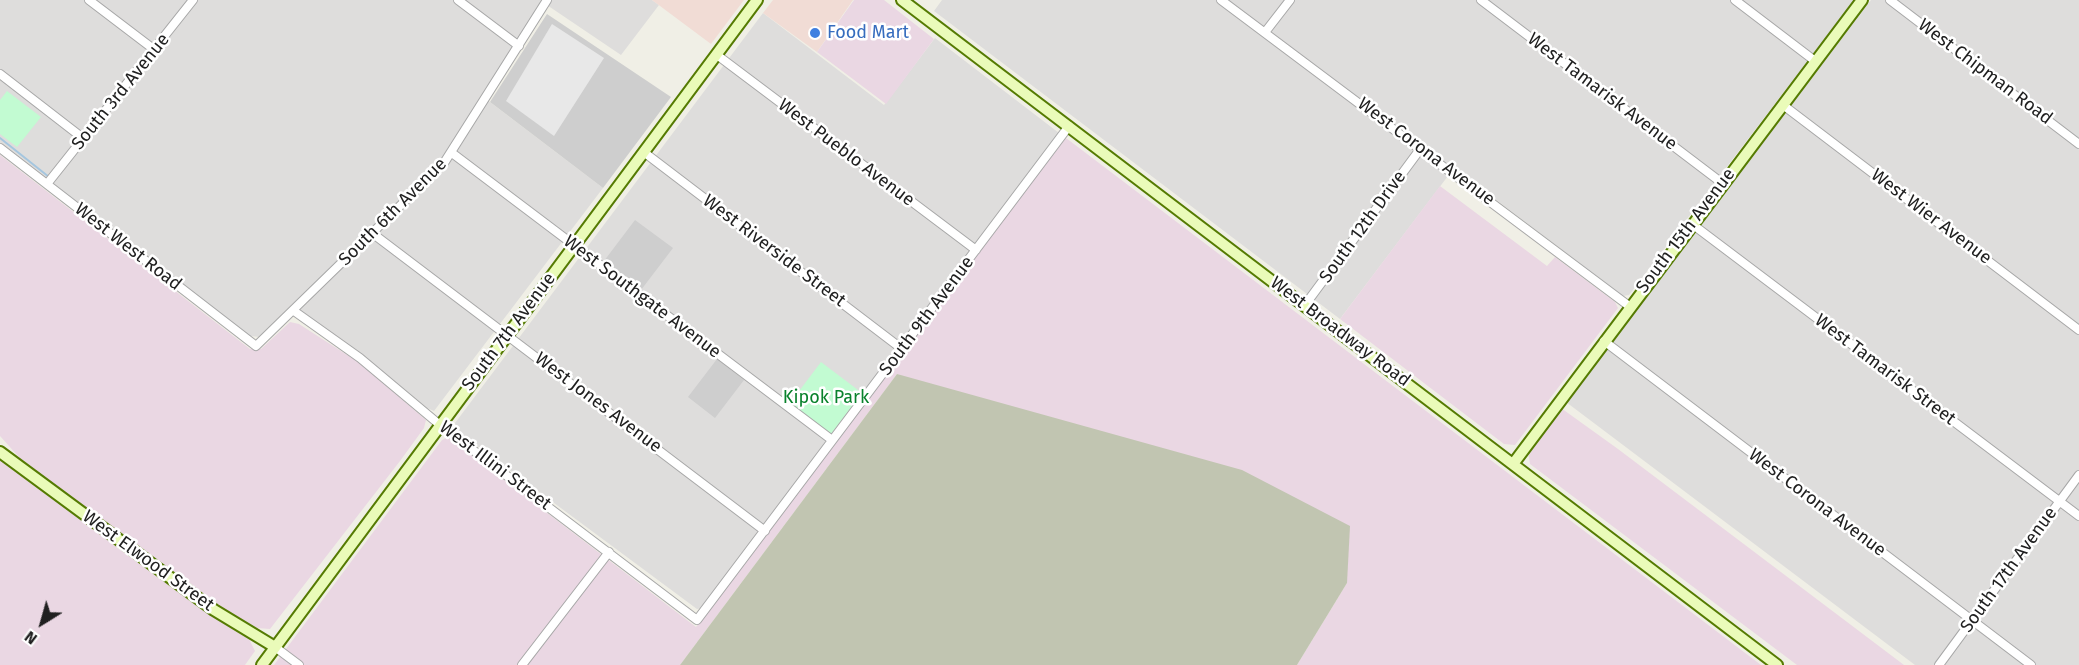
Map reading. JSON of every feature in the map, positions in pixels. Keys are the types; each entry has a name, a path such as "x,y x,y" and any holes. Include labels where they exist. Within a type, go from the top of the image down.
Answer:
{"main road":[{"name":"South 7th Avenue","path":"262,665 758,0"},
{"name":"West Broadway Road","path":"902,0 1777,665"},
{"name":"South 15th Avenue","path":"1513,464 1629,306 1862,0"},
{"name":"West Elwood Street","path":"0,452 214,610 275,647"}],"street":[{"path":"89,0 156,51"},
{"name":"South 3rd Avenue","path":"47,184 156,51 194,0"},
{"path":"458,0 519,46"},
{"name":"South 6th Avenue","path":"256,346 452,153 547,0"},
{"name":"West Corona Avenue","path":"1221,0 1629,306"},
{"path":"1266,32 1290,0"},
{"name":"West Tamarisk Avenue","path":"1481,0 1722,183"},
{"path":"1735,0 1815,61"},
{"name":"West Chipman Road","path":"1890,0 2079,144"},
{"name":"West Pueblo Avenue","path":"717,55 976,250"},
{"path":"0,74 84,139"},
{"name":"West Wier Avenue","path":"1783,105 2079,330"},
{"name":"South 9th Avenue","path":"697,620 1069,126"},
{"name":"West West Road","path":"0,148 256,346"},
{"name":"South 12th Drive","path":"1305,305 1420,148"},
{"name":"West Southgate Avenue","path":"452,153 832,440"},
{"name":"West Riverside Street","path":"645,153 902,349"},
{"name":"West Tamarisk Street","path":"1692,224 2079,516"},
{"name":"West Jones Avenue","path":"372,233 765,531"},
{"name":"West Illini Street","path":"294,311 303,320 360,358 440,425 697,620"},
{"name":"West Corona Avenue","path":"1604,341 2031,665"},
{"name":"South 17th Avenue","path":"1939,665 2079,475"},
{"path":"522,665 609,552"},
{"name":"West Elwood Street","path":"275,647 298,665"}],"shaded area":[{"path":"0,0 652,0 659,5 621,55 541,1 482,96 603,188 434,411 292,305 260,337 250,336 0,143"},
{"path":"652,0 744,0 711,44"},
{"path":"773,0 853,0 817,52 763,13"},
{"path":"854,0 884,0 934,39 886,104 817,52"},
{"path":"942,0 1854,0 1629,295 1623,296 1454,168 1340,319 934,11"},
{"path":"1871,0 2079,0 2079,665 1915,665 1566,402"},
{"path":"763,13 884,105 935,38 1059,133 703,608 697,609 457,431 455,423"},
{"path":"547,14 671,97 603,188 490,102"},
{"path":"552,24 604,58 554,136 506,101"},
{"path":"1066,138 1761,665 1297,665 1347,583 897,374 680,665 274,665 442,440 448,437 696,627 943,297"},
{"path":"0,155 250,349 261,349 290,322 299,324 358,362 426,420 424,428 400,461 270,629 257,628 219,607 27,466 0,436"},
{"path":"1440,186 1547,266 1555,257 1615,302 1618,308 1515,445 1504,444 1340,319"},
{"path":"635,220 673,248 641,290 604,261"},
{"path":"717,359 744,380 715,418 688,397"},
{"path":"897,374 1242,470 1350,526 1347,583 1297,665 680,665"},
{"path":"1561,408 1904,665 1797,665 1530,464 1528,452"},
{"path":"0,455 248,637 255,651 245,665 0,665"}],"green space":[{"path":"7,91 41,117 17,147 0,134 0,100"},
{"name":"Kipok Park","path":"821,362 862,393 831,434 790,403"}],"waterway":[{"path":"0,138 49,177"}],"place":[{"name":"Food Mart","path":"815,33"}]}
